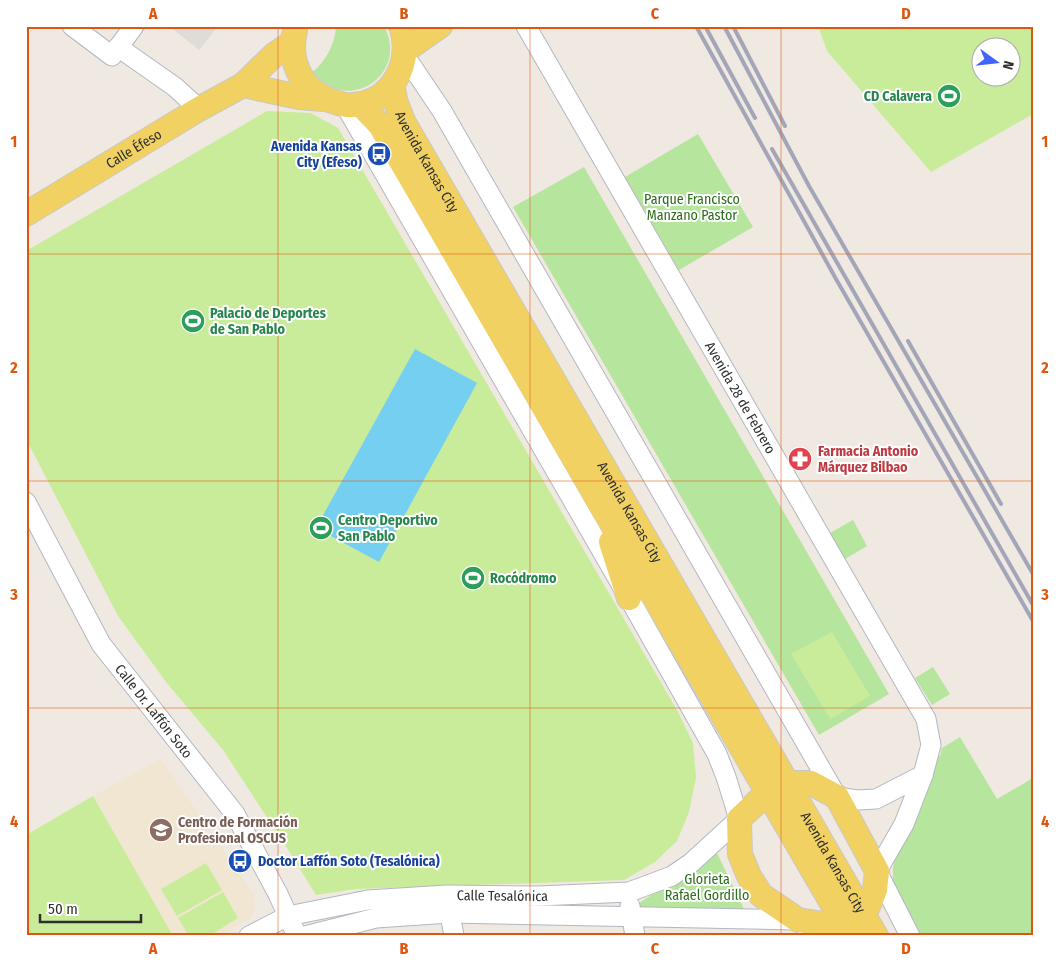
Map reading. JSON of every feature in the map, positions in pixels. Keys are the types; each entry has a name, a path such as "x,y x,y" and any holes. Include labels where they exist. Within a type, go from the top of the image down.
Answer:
{"main road":[{"path":"243,85 299,97 343,103 378,97 392,85 401,72 405,53 404,36 401,26"},
{"path":"405,53 440,26"},
{"name":"Calle Éfeso","path":"26,214 199,109 243,85 274,55 295,31"},
{"name":"Avenida Kansas City","path":"295,31 293,57 297,71 308,87 343,103 380,125 597,498 777,788"},
{"name":"Avenida Kansas City","path":"392,85 396,103 404,123 853,926 876,936"},
{"path":"597,498 629,598"},
{"path":"811,783 837,797 877,872 875,890 853,926 798,920 761,895 749,876 740,854 739,819 777,788 811,783"}],"street":[{"path":"72,26 112,56 134,26"},
{"name":"Avenida 28 de Febrero","path":"526,26 926,719 931,745 923,775 904,824 877,872"},
{"path":"118,47 175,87 199,109"},
{"path":"405,53 442,110 837,797 857,800 876,799 923,775"},
{"path":"343,103 717,754 739,819"},
{"name":"Calle Dr. Laffón Soto","path":"26,502 101,644 235,814 297,936"},
{"name":"Calle Tesalónica","path":"305,936 376,918 448,904 539,896 629,892 672,876 690,863 739,819"},
{"path":"877,872 910,936"},
{"path":"629,892 634,936"},
{"name":"Calle Tesalónica","path":"249,936 288,916 368,900 631,917 798,920"},
{"path":"448,904 454,936"},
{"path":"798,920 820,936"},
{"path":"339,936 355,924"}],"shaded area":[{"path":"169,26 218,26 199,50"},
{"name":"Centro de Formación Profesional OSCUS","path":"161,759 254,895 255,909 250,919 219,936 173,936 93,796"}],"green space":[{"path":"336,26 384,26 390,44 389,60 382,74 371,84 357,90 342,90 327,85 313,72 329,52 334,40"},
{"name":"CD Calavera","path":"818,26 1033,26 1033,114 931,172 827,51"},
{"name":"Centro Deportivo San Pablo","path":"267,111 311,113 338,128 677,710 693,743 696,778 689,812 677,841 655,862 624,880 356,889 316,895 223,750 166,682 118,616 26,439 26,251"},
{"name":"Parque Francisco Manzano Pastor","path":"698,134 753,227 679,270 625,177"},
{"path":"584,167 889,694 819,735 513,207"},
{"path":"853,520 867,546 845,559 830,533"},
{"path":"832,632 870,696 830,719 791,654"},
{"path":"933,667 950,694 932,705 915,678"},
{"path":"960,737 997,799 1033,778 1033,936 916,936 896,893 893,881 893,867 898,848 937,755 940,756 942,748"},
{"path":"93,796 173,936 26,936 26,835"},
{"name":"Glorieta Rafael Gordillo","path":"716,851 745,911 648,911 635,906"},
{"path":"206,863 222,890 177,916 161,889"},
{"path":"223,892 238,918 209,936 189,936 178,918"}],"water":[{"path":"415,349 477,383 379,562 316,528"}],"railway":[{"path":"696,26 836,279 1033,621"},
{"path":"705,26 755,118"},
{"path":"724,26 809,186 1033,574"},
{"path":"733,26 785,126"},
{"path":"772,149 1033,605"},
{"path":"908,341 1001,504"}],"place":[{"name":"CD Calavera","path":"949,96"},
{"name":"Avenida Kansas City (Efeso)","path":"379,154"},
{"name":"Palacio de Deportes de San Pablo","path":"193,321"},
{"name":"Farmacia Antonio Márquez Bilbao","path":"800,459"},
{"name":"Centro Deportivo San Pablo","path":"321,528"},
{"name":"Rocódromo","path":"473,578"},
{"name":"Centro de Formación Profesional OSCUS","path":"161,830"},
{"name":"Doctor Laffón Soto (Tesalónica)","path":"240,861"}]}
